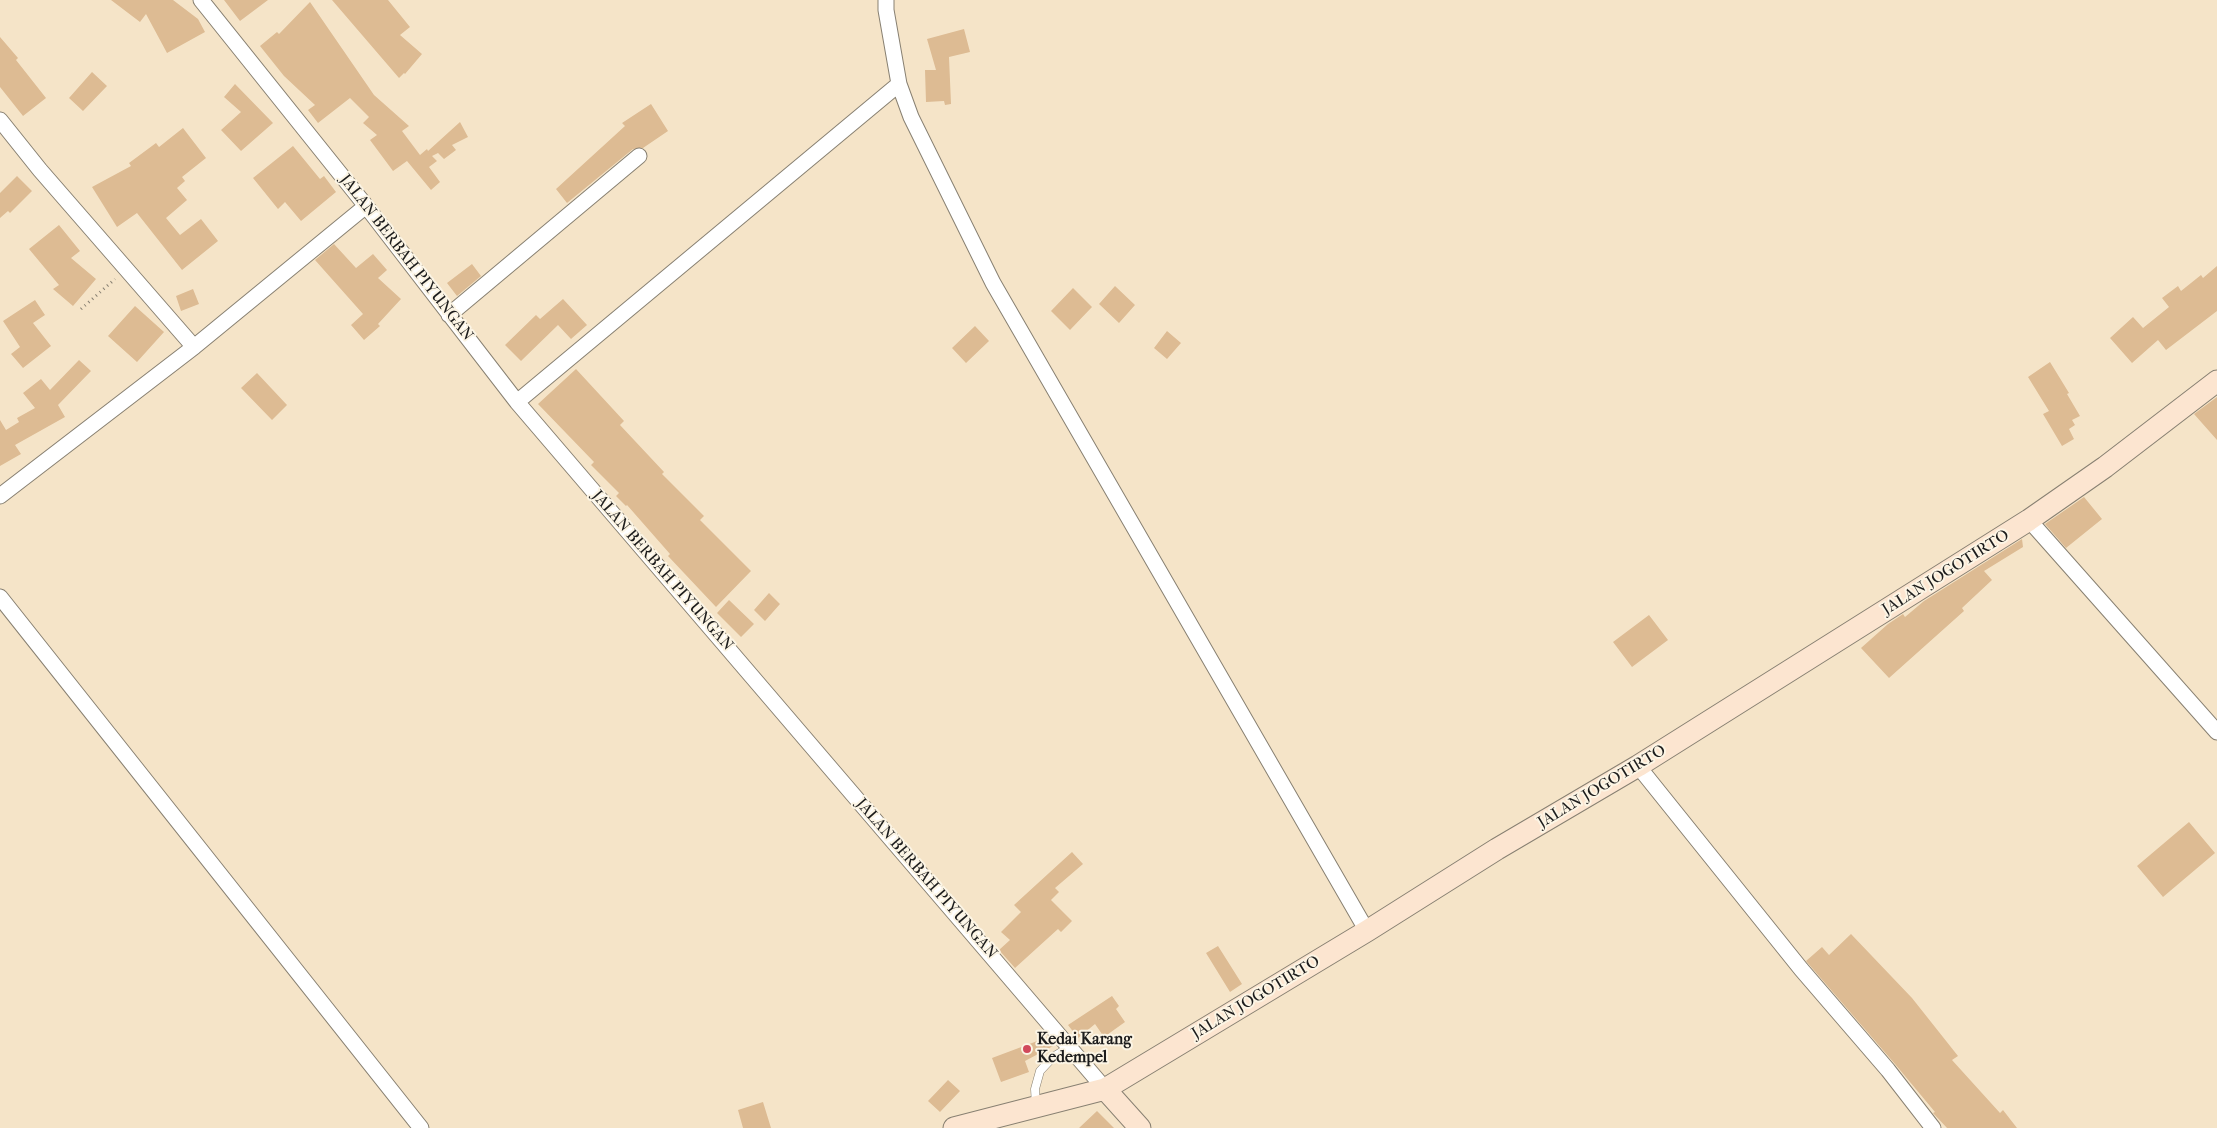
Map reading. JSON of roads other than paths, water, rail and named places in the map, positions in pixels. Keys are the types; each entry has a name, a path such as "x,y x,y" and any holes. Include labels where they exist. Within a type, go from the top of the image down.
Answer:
{"street":[{"name":"JALAN BERBAH PIYUNGAN","path":"201,0 366,206 517,402 1140,1128"},
{"path":"886,0 886,10 899,84 911,117 993,283 1368,931"},
{"path":"517,402 899,84"},
{"path":"0,120 40,170 194,346"},
{"path":"449,315 640,156"},
{"path":"0,496 194,346 366,206"},
{"name":"JALAN JOGOTIRTO","path":"954,1128 1105,1088 1368,931 1497,849 1638,766 2030,520 2105,467 2217,381"},
{"path":"2030,520 2217,732"},
{"path":"0,597 421,1128"},
{"path":"1638,766 1801,969 1888,1070 1933,1128"}],"lane":[{"path":"1036,1107 1035,1089 1040,1071 1053,1057 1070,1048"}],"place":[{"name":"Kedai Karang Kedempel","path":"1027,1049"}]}
